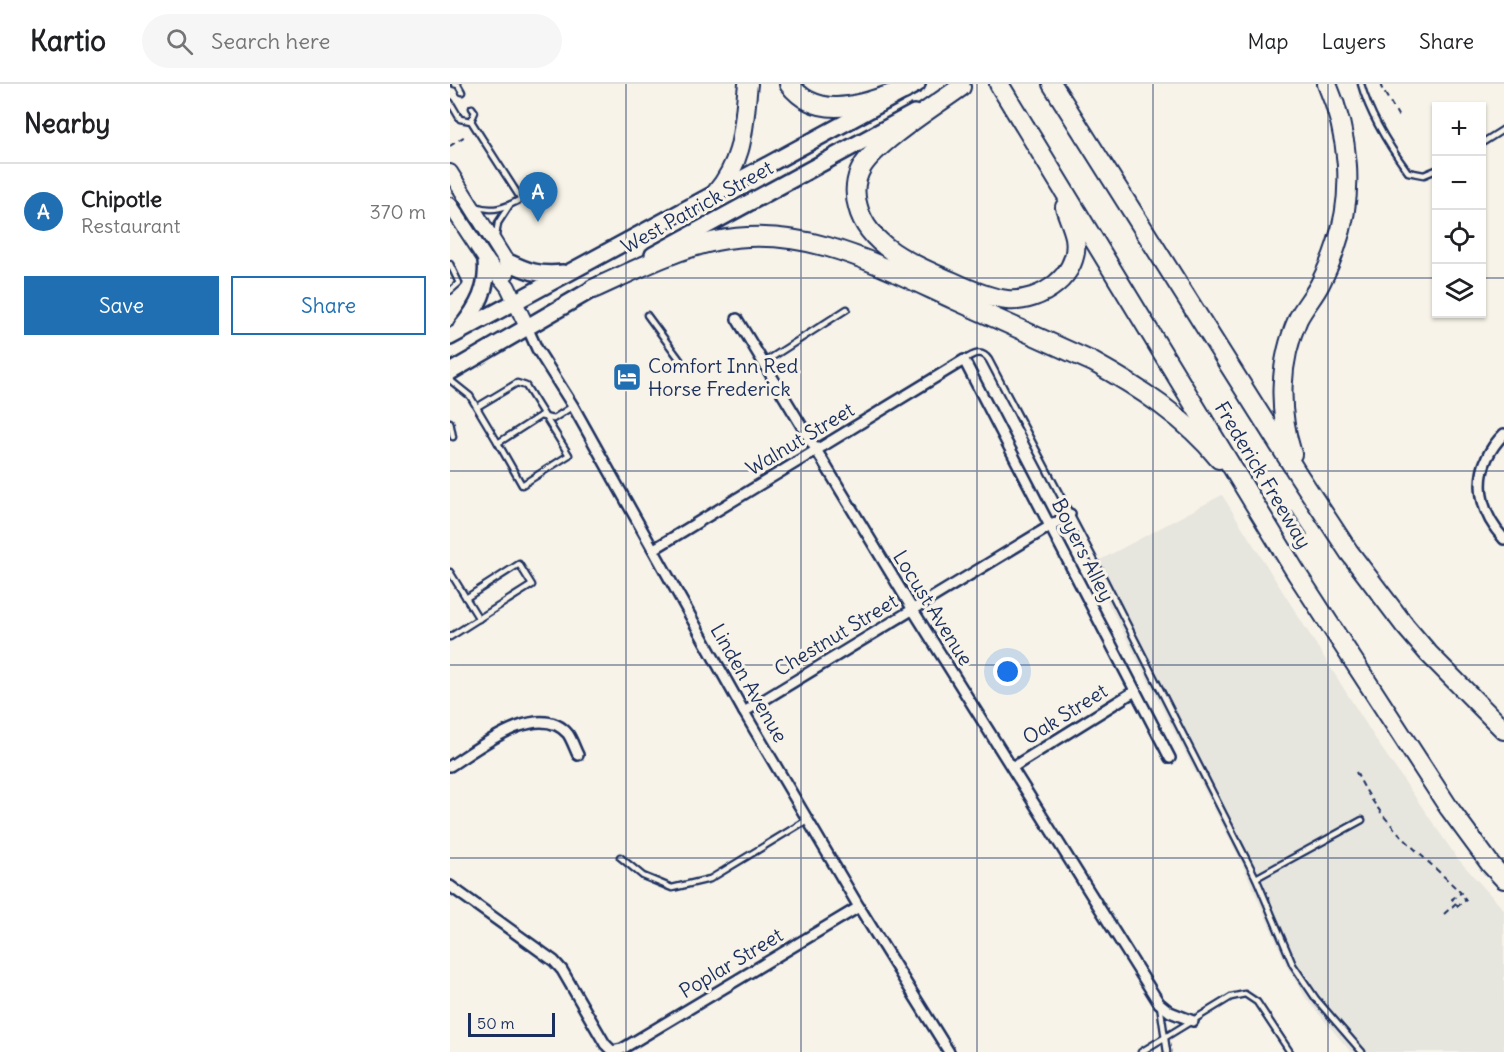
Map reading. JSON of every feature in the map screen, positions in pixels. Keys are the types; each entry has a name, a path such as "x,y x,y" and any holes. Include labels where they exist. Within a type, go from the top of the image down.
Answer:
{"highway":[{"path":"716,193 729,177 739,154 748,84"},
{"path":"789,84 806,98 831,109 848,107 910,87"},
{"name":"Frederick Freeway","path":"1052,84 1349,552 1405,626 1455,682 1504,730"},
{"path":"1299,476 1285,432 1282,387 1285,363 1299,317 1320,285 1337,244 1347,184 1345,140 1340,118 1327,84"},
{"path":"964,86 911,122 872,154 862,167 856,183 855,199 862,220 872,234 895,253 927,271 972,290 1006,300 1025,299 1041,294 1064,277 1075,251 1075,238 1056,180"},
{"name":"Frederick Freeway","path":"1004,92 1297,574 1449,808 1504,879"},
{"path":"593,289 682,249 718,240 782,238 847,251 1093,362 1146,394 1191,431 1215,455 1233,477 1297,574"}],"main road":[{"name":"West Patrick Street","path":"450,372 689,234 964,86"},
{"name":"West Patrick Street","path":"453,335 910,87"},
{"path":"450,172 506,261 529,272 545,275 569,272"},
{"path":"450,205 486,260 508,287 527,327"},
{"path":"453,335 471,316 483,294 488,274 486,260"},
{"path":"506,261 508,287"}],"street":[{"name":"Locust Avenue","path":"737,319 912,610 1159,1002 1170,1012 1192,1021"},
{"name":"Linden Avenue","path":"527,327 537,349 573,400 744,712 859,907 949,1052"},
{"name":"Walnut Street","path":"654,549 964,360"},
{"name":"Boyers Alley","path":"964,360 1170,758"},
{"path":"1504,434 1486,456 1482,486 1483,504 1489,519 1504,539"},
{"name":"Chestnut Street","path":"744,712 1070,514"},
{"name":"Oak Street","path":"1013,767 1136,691"},
{"path":"450,766 505,732 526,723 545,721 556,725 568,734 578,755"},
{"name":"Poplar Street","path":"450,886 554,961 562,970 605,1044 612,1051 622,1050 859,907"}],"lane":[{"path":"454,84 458,85 462,92"},
{"path":"1361,84 1391,149 1408,172 1424,174 1432,172"},
{"path":"450,102 460,119 471,121 521,199 509,206 485,209 466,198"},
{"path":"471,121 475,112 472,108"},
{"path":"1486,140 1504,129"},
{"path":"495,245 498,223 509,206"},
{"path":"450,264 459,283 450,291"},
{"path":"763,363 847,309"},
{"path":"647,315 682,364"},
{"path":"964,360 974,354 986,355 1256,878 1293,965 1316,999 1362,1052"},
{"path":"450,380 471,396 477,407 522,485 569,455 526,386 517,383 477,407"},
{"path":"498,443 540,416 553,419 573,400"},
{"path":"450,422 453,437"},
{"path":"450,637 532,585 519,564 466,598"},
{"path":"450,572 479,619"},
{"path":"620,857 643,876 672,888 710,879 808,820"},
{"path":"1256,878 1362,820"},
{"path":"1141,1052 1231,997 1245,994 1257,1002 1290,1052"},
{"path":"1159,1002 1167,1052"}],"path":[{"path":"1382,84 1381,87 1399,117"},
{"path":"450,146 465,136"},
{"path":"1356,772 1370,798 1386,820 1461,893 1466,900 1458,906 1452,899 1461,893"},
{"path":"1444,914 1456,903"}],"shaded area":[{"path":"1222,495 1378,743 1457,858 1504,910 1504,1052 1351,1052 1307,1000 1288,968 1240,859 1089,566"}],"waterway":[{"path":"1292,513 1306,534"}],"place":[{"name":"Chipotle","path":"538,222"},
{"name":"Comfort Inn Red Horse Frederick","path":"627,377"}]}
